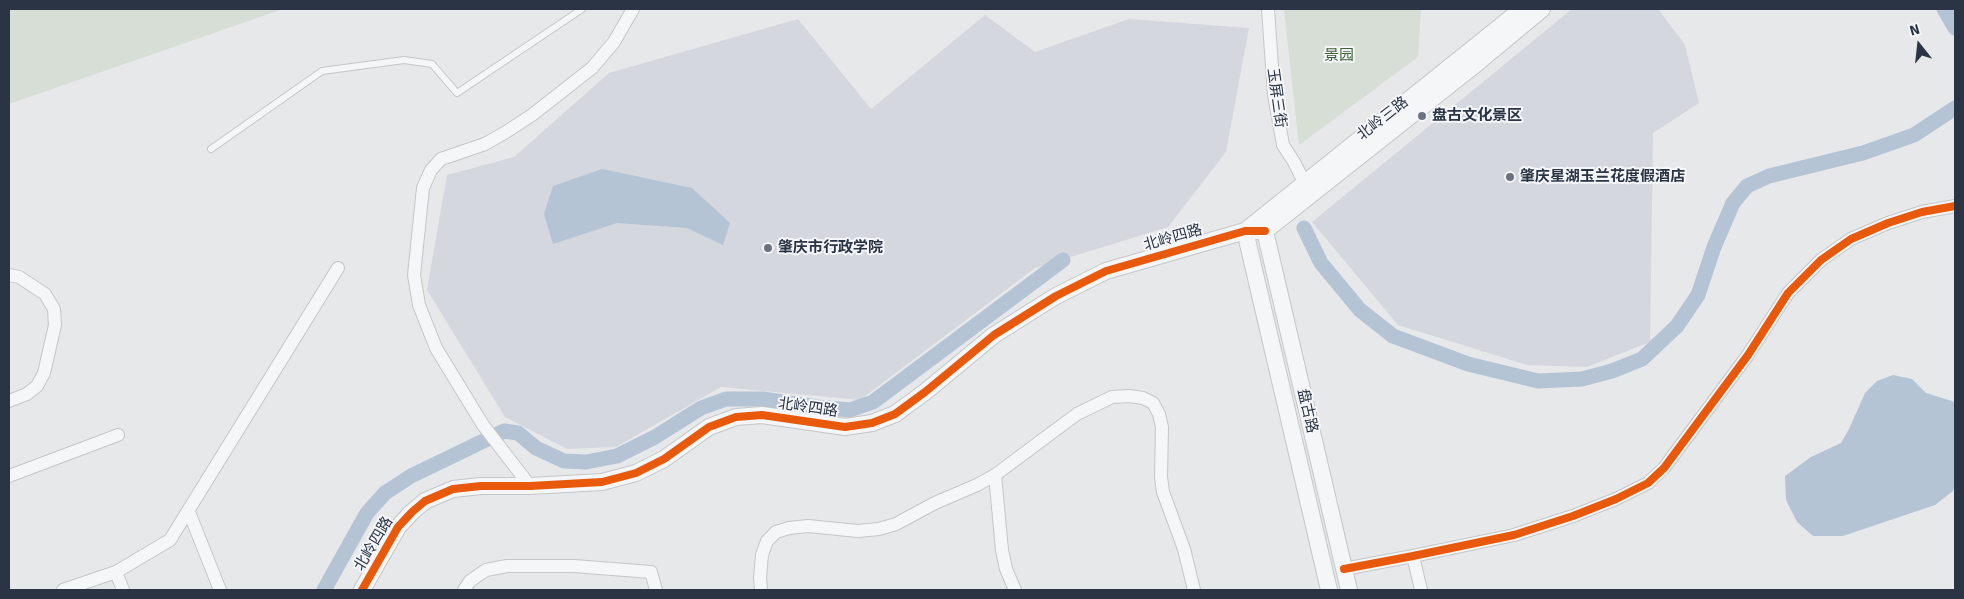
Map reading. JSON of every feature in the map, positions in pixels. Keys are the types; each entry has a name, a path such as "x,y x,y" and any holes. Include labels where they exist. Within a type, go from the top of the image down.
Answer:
{"street":[{"path":"530,486 483,425 436,348 419,305 414,275 423,188 431,170 442,160 485,144 506,132 532,115 592,68 614,42 633,9"},
{"name":"玉屏三街","path":"1268,9 1274,95 1283,145 1304,182"},
{"name":"北岭三路","path":"1245,232 1304,182 1522,9"},
{"name":"北岭三路","path":"1265,231 1471,68 1542,9"},
{"path":"1344,569 1514,535 1565,519 1616,499 1648,483 1664,468 1748,355 1788,293 1822,260 1851,239 1888,223 1922,212 1955,206"},
{"name":"北岭四路","path":"362,590 398,527 425,501 453,489 481,486 530,486 602,482 636,472 664,458 709,427 736,418 762,416 845,427 872,423 895,414 925,392 994,335 1056,296 1106,271 1245,232 1265,231"},
{"name":"盘古路","path":"1265,231 1349,590"},
{"name":"盘古路","path":"1245,232 1329,590"},
{"path":"63,590 116,572 170,540 338,268"},
{"path":"9,275 19,277 46,294 54,309 55,325 44,372 37,386 28,394 9,401"},
{"path":"761,590 762,555 767,542 776,532 789,528 808,526 858,531 879,529 896,524 935,503 995,475 1078,414 1099,402 1129,396 1143,398 1153,403 1159,414 1162,427 1161,477 1163,492 1184,549 1194,590"},
{"path":"9,476 118,435"},
{"path":"995,475 1002,550 1006,569 1015,590"},
{"path":"1304,484 1323,480"},
{"path":"189,512 220,590"},
{"path":"1413,556 1421,590"},
{"path":"464,590 470,581 486,570 507,566 574,566 652,572 656,590"},
{"path":"116,572 123,590"}],"lane":[{"path":"211,150 322,71 404,60 432,64 457,93 582,9"}],"shaded area":[{"name":"肇庆星湖玉兰花度假酒店","path":"1572,9 1658,9 1685,45 1699,103 1653,133 1650,342 1587,367 1527,365 1398,325 1312,222"},
{"name":"肇庆市行政学院","path":"985,15 1035,52 1129,19 1249,28 1226,152 1168,227 1035,268 860,400 721,387 616,447 567,449 505,417 427,290 447,175 514,157 609,73 798,19 871,109"}],"green space":[{"path":"9,9 283,9 9,104"},
{"name":"景园","path":"1284,9 1421,9 1418,57 1299,145"}],"water":[{"path":"602,169 692,188 730,223 723,245 687,228 617,223 553,244 544,214 553,186"},
{"path":"1893,375 1912,379 1926,393 1955,402 1955,484 1953,491 1935,505 1843,536 1813,536 1797,522 1786,500 1785,476 1811,457 1841,443 1865,393 1877,381"}],"waterway":[{"path":"1944,9 1955,28"},
{"path":"1304,228 1321,263 1360,310 1393,336 1468,364 1538,381 1582,379 1612,371 1642,359 1677,326 1698,295 1714,247 1733,203 1747,186 1769,176 1863,153 1914,135 1955,108"},
{"path":"324,590 367,513 385,493 411,476 504,431 518,433 536,448 564,461 586,462 617,456 655,437 701,408 726,399 763,399 850,410 873,402 1063,260"}],"cycle path":[{"path":"1344,569 1514,535 1573,516 1616,499 1648,483 1664,468 1748,355 1788,293 1821,260 1851,239 1888,223 1922,212 1955,206"},
{"path":"362,590 398,527 425,501 453,489 481,486 530,486 602,482 636,473 664,459 709,427 736,417 762,415 845,427 872,423 895,414 925,392 994,335 1056,296 1106,271 1245,231 1265,231"}],"place":[{"name":"盘古文化景区","path":"1422,116"},
{"name":"肇庆星湖玉兰花度假酒店","path":"1510,177"},
{"name":"肇庆市行政学院","path":"768,248"}]}
